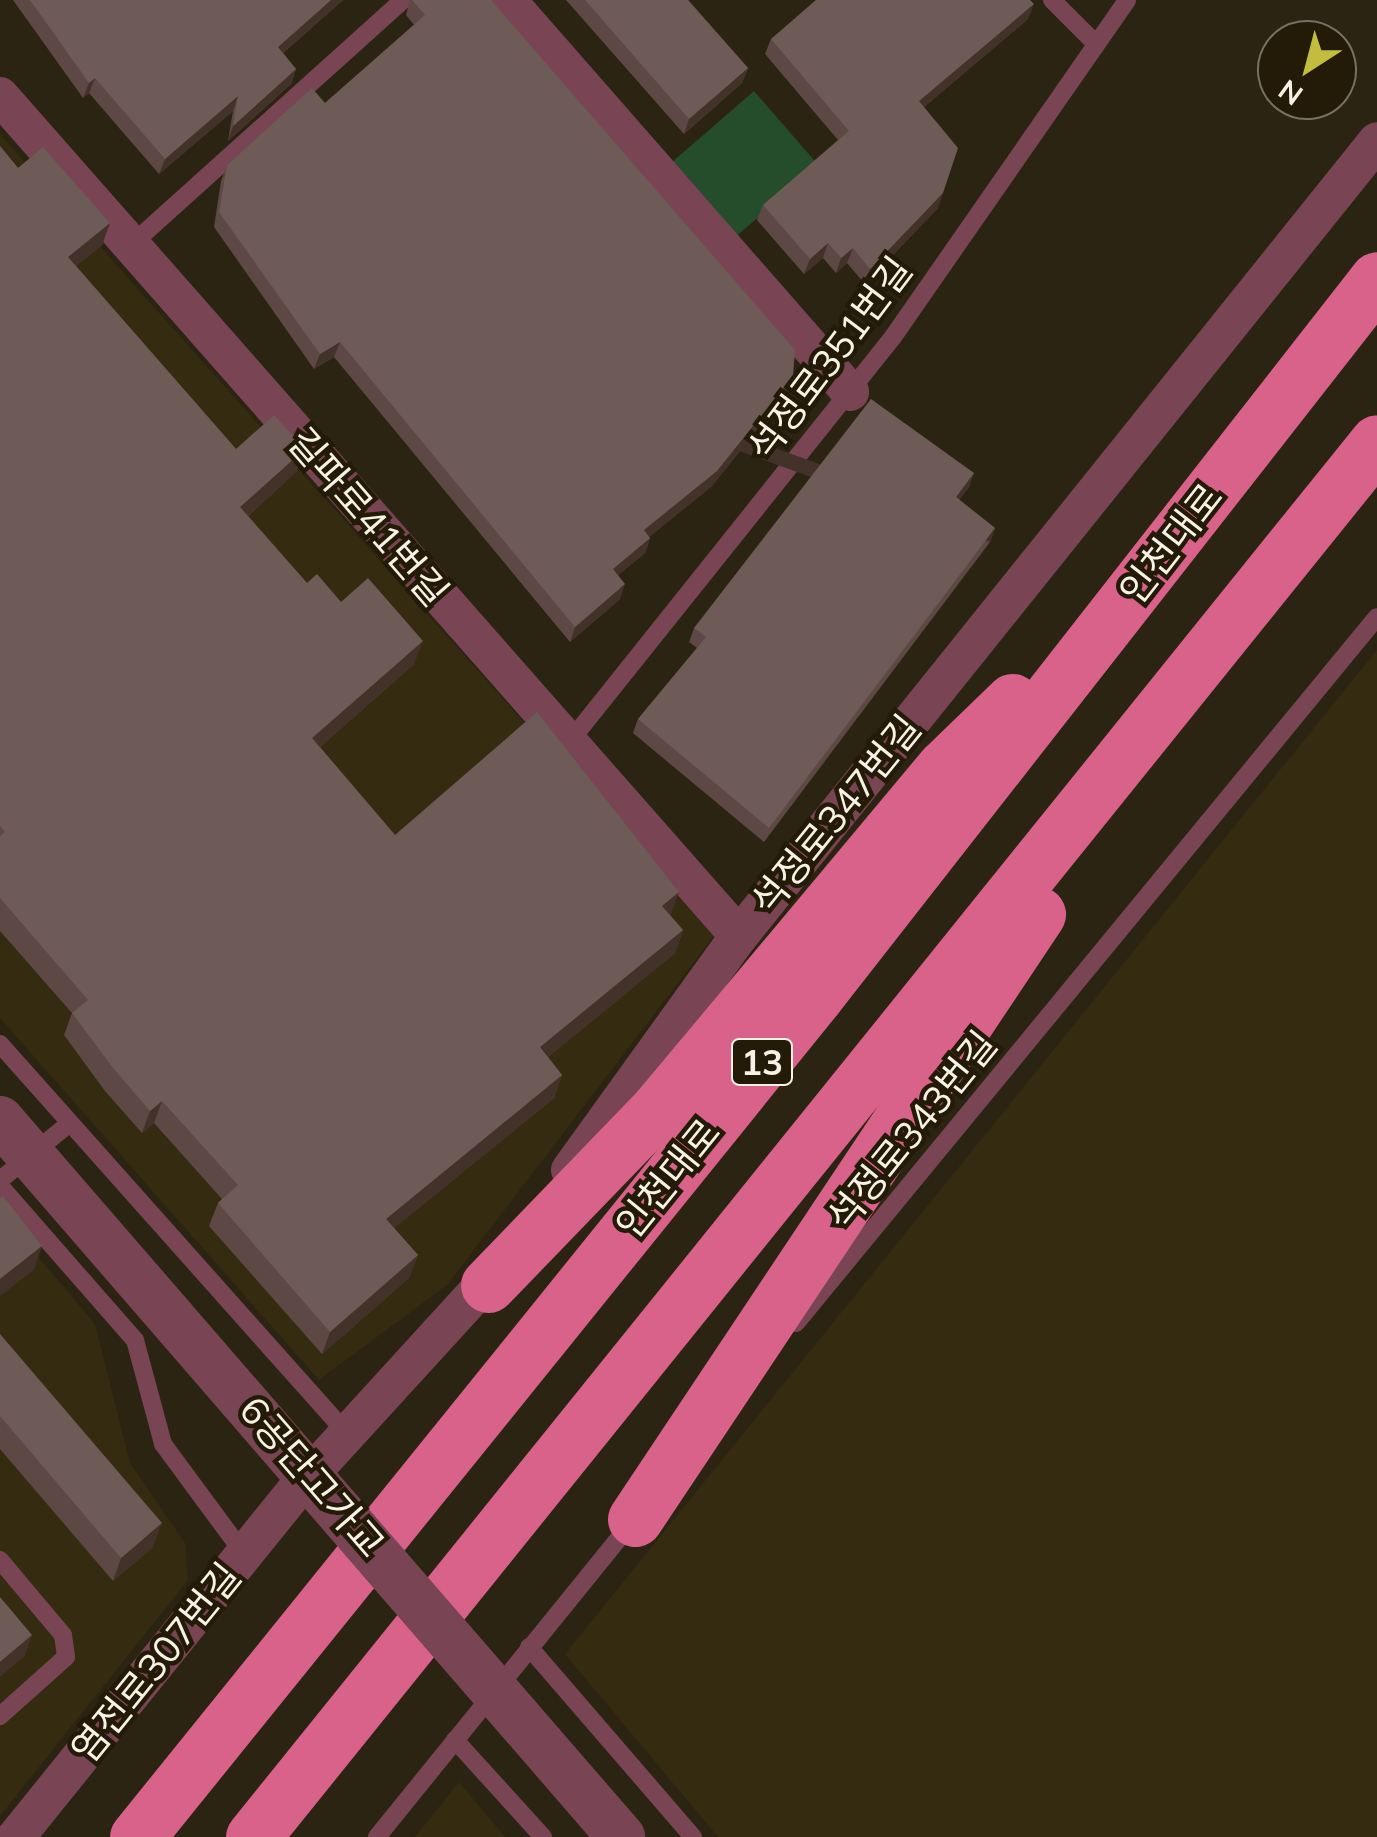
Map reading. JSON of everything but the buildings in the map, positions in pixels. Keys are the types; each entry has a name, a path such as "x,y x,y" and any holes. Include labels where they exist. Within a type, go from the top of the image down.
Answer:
{"highway":[{"name":"인천대로","path":"137,1837 1165,553 1377,279"},
{"name":"13","path":"253,1837 1377,442"},
{"path":"488,1284 656,1110 944,767 1165,553"},
{"path":"635,1519 1233,622"}],"street":[{"path":"506,0 850,392"},
{"name":"길파로41번길","path":"0,96 739,936"},
{"name":"석정로347번길","path":"297,1489 350,1438 488,1284 739,936 1377,141"},
{"name":"6공단고가교","path":"0,1120 621,1837"},
{"name":"염전로307번길","path":"16,1837 297,1489"}],"lane":[{"path":"131,245 402,0"},
{"path":"1052,0 1094,42"},
{"name":"석정로351번길","path":"567,745 850,392 1127,0"},
{"name":"석정로343번길","path":"377,1837 1377,617"},
{"path":"0,1044 350,1438"},
{"path":"70,1123 0,1183 134,1340 163,1444 244,1554"},
{"path":"0,1560 63,1635 66,1657 0,1716"},
{"path":"529,1647 693,1837"},
{"path":"454,1740 543,1837"}],"shaded area":[{"path":"0,134 714,936 447,1285 319,1380 0,1018"},
{"path":"1377,650 1377,1837 718,1837 565,1654"},
{"path":"0,1212 95,1324 130,1463 185,1543 188,1580 0,1816"},
{"path":"459,1782 505,1837 415,1837"}],"green space":[{"path":"754,91 818,165 737,236 672,162"}]}
